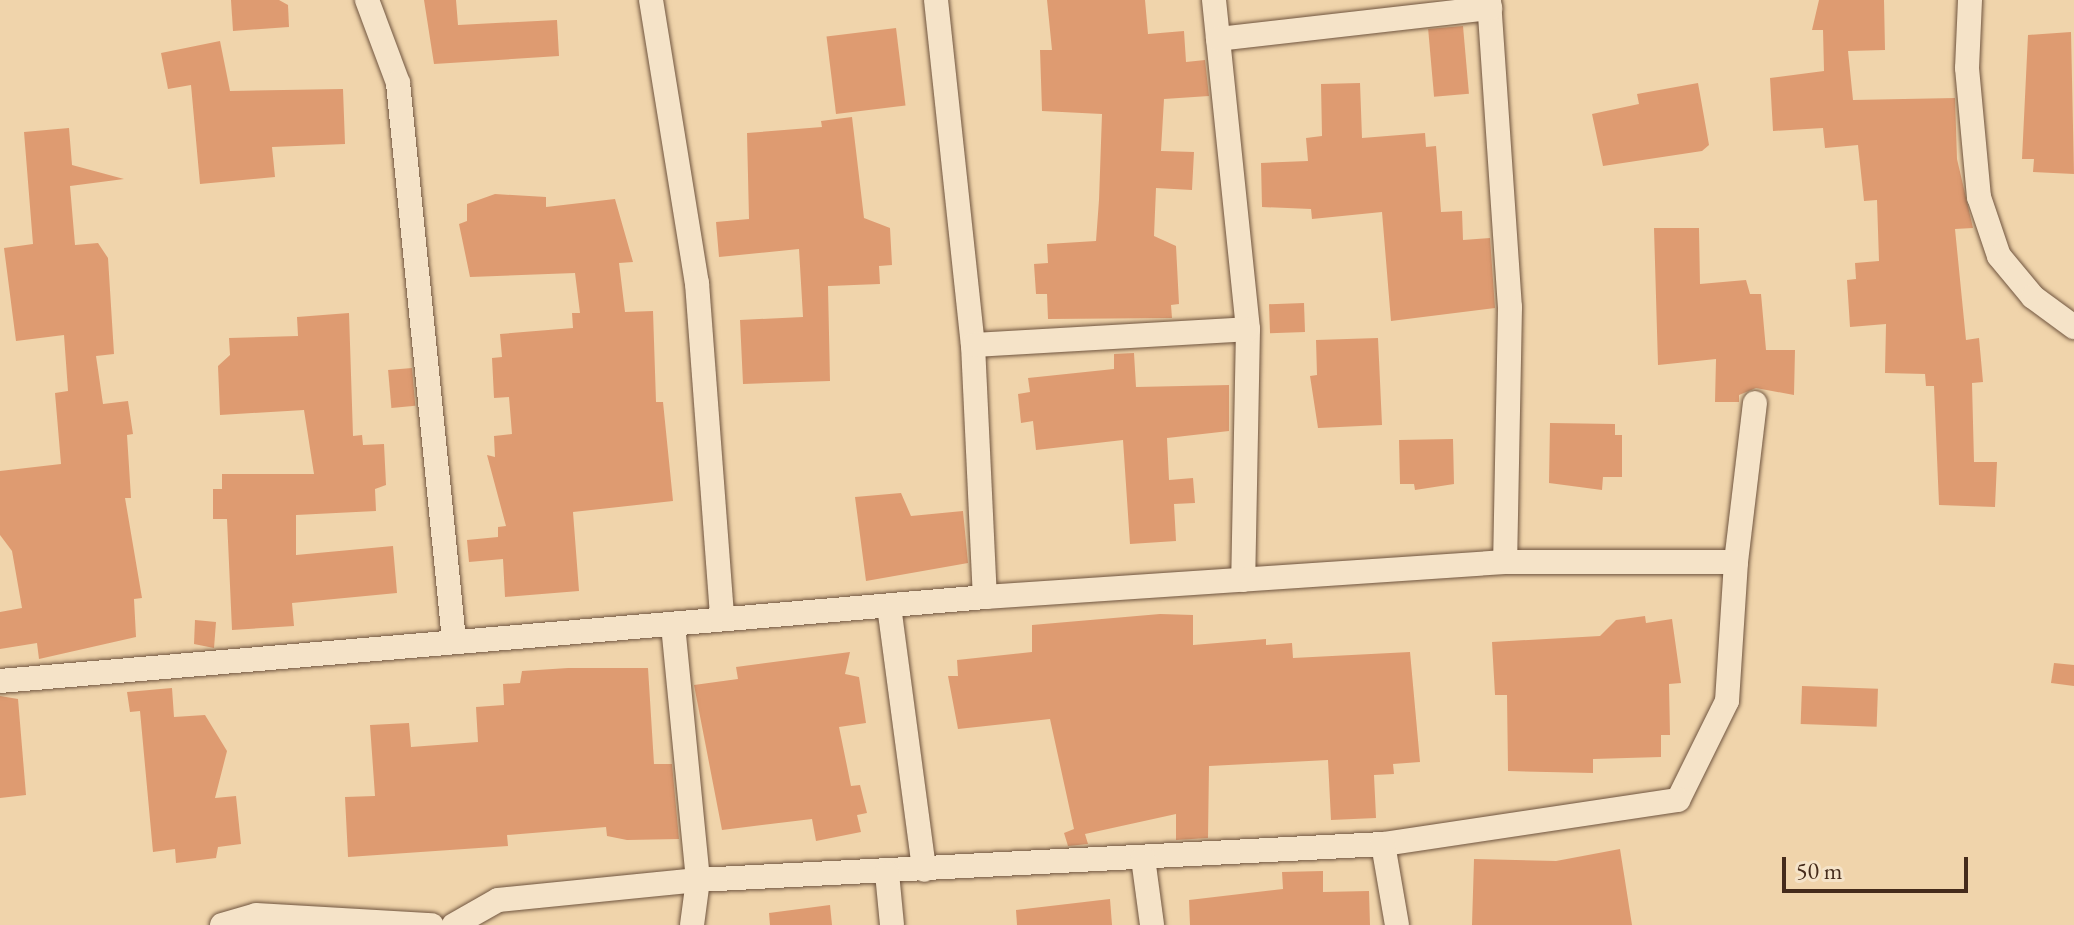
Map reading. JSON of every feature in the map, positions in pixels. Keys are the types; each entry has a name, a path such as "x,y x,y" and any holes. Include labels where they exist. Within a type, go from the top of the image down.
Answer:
{"street":[{"path":"367,0 398,83 454,640"},
{"path":"651,0 697,283 722,619"},
{"path":"936,0 973,345 985,597"},
{"path":"1214,0 1248,329 1243,580"},
{"path":"1970,0 1967,68 1979,197 1999,256 2033,297 2074,327"},
{"path":"1218,39 1489,4 1510,307 1505,562"},
{"path":"973,345 1248,329"},
{"path":"454,925 498,900 698,880 887,873 1383,844 1678,800 1727,701 1736,562 1755,403"},
{"path":"0,681 985,597 1505,562 1736,562"},
{"path":"889,606 924,870"},
{"path":"673,625 698,880 692,925"},
{"path":"1383,844 1397,925"},
{"path":"1143,858 1152,925"},
{"path":"887,873 892,925"},
{"path":"222,925 256,915 432,925"}],"building":[{"path":"231,0 279,0 288,5 289,27 233,31"},
{"path":"424,0 456,0 458,25 557,20 559,56 434,64"},
{"path":"1047,0 1145,0 1148,34 1184,31 1186,62 1205,60 1209,96 1164,99 1161,151 1194,152 1192,190 1156,188 1154,236 1176,246 1179,304 1171,305 1172,318 1048,319 1047,294 1036,294 1034,264 1048,263 1047,244 1096,241 1099,200 1102,114 1042,111 1040,50 1052,50"},
{"path":"1819,0 1884,0 1885,50 1848,51 1853,100 1955,98 1957,159 1973,228 1955,229 1966,340 1979,338 1983,382 1972,383 1974,462 1997,462 1995,507 1939,505 1934,386 1926,386 1925,374 1885,373 1886,324 1850,327 1847,280 1856,279 1855,263 1879,261 1877,200 1864,201 1858,145 1825,148 1823,128 1773,131 1770,78 1824,71 1823,30 1812,30"},
{"path":"1463,26 1469,94 1434,97 1428,29"},
{"path":"896,28 906,105 836,114 827,37"},
{"path":"2071,32 2074,174 2033,172 2034,159 2022,159 2028,35"},
{"path":"220,41 230,91 343,89 345,144 272,147 275,177 200,184 191,85 168,89 161,53"},
{"path":"1360,83 1362,138 1425,133 1426,147 1436,146 1441,212 1462,211 1463,240 1490,238 1495,308 1391,321 1382,212 1312,219 1311,209 1262,207 1261,163 1308,161 1306,138 1322,136 1321,84"},
{"path":"1698,83 1709,145 1702,151 1603,166 1592,114 1639,104 1637,94"},
{"path":"852,117 864,218 890,228 892,265 879,266 880,284 828,286 830,381 743,384 740,320 803,317 799,249 719,257 716,222 749,219 747,133 822,127 821,121"},
{"path":"69,128 72,165 124,179 70,186 75,245 98,243 108,258 114,354 96,356 103,404 128,401 133,434 127,435 131,498 125,498 142,598 134,599 136,637 39,659 37,643 0,649 0,612 22,608 12,551 0,535 0,471 61,464 55,393 68,391 64,335 16,341 4,248 33,244 24,132"},
{"path":"495,194 546,197 546,207 615,199 633,262 619,263 625,312 653,311 656,402 663,402 673,501 573,512 579,591 505,597 503,559 469,562 467,540 498,537 498,527 506,526 487,455 495,457 494,436 512,434 509,397 494,398 492,358 502,357 500,334 573,328 572,313 580,313 575,273 470,277 459,224 467,221 467,204"},
{"path":"1654,228 1699,228 1700,284 1746,280 1750,294 1761,294 1766,350 1795,350 1794,395 1756,388 1739,395 1739,402 1715,402 1716,359 1658,365"},
{"path":"1304,303 1305,332 1270,333 1269,304"},
{"path":"349,313 353,436 362,435 363,445 384,444 386,485 375,489 376,511 296,515 296,555 393,546 397,593 292,603 294,626 232,630 227,519 213,519 213,489 222,489 222,474 314,474 304,410 220,415 218,366 230,355 229,338 298,336 297,317"},
{"path":"1378,338 1382,425 1318,428 1310,376 1317,375 1316,340"},
{"path":"1134,353 1136,387 1229,385 1229,431 1167,438 1169,480 1193,478 1195,503 1174,504 1176,541 1130,544 1123,440 1036,450 1033,421 1021,423 1018,394 1030,392 1028,378 1114,369 1114,354"},
{"path":"412,368 415,406 391,408 388,370"},
{"path":"1550,423 1615,424 1615,435 1622,435 1622,477 1603,477 1602,490 1549,483"},
{"path":"1453,439 1454,484 1415,490 1414,484 1400,484 1399,440"},
{"path":"901,493 911,516 963,511 968,563 866,581 855,497"},
{"path":"1160,614 1193,615 1193,645 1266,639 1266,645 1292,643 1293,658 1410,652 1420,762 1393,764 1394,774 1374,775 1376,818 1331,820 1328,760 1209,766 1208,838 1176,840 1176,814 1085,834 1088,844 1068,846 1064,833 1074,829 1050,719 958,729 948,676 958,676 957,660 1032,652 1032,625"},
{"path":"1645,616 1646,623 1672,619 1681,683 1669,684 1670,735 1661,735 1661,757 1593,759 1593,773 1508,771 1507,695 1495,695 1492,642 1600,636 1616,620"},
{"path":"195,620 216,622 214,648 194,644"},
{"path":"850,652 845,674 859,677 866,723 839,727 851,786 860,785 867,813 857,815 861,832 816,841 812,819 722,830 694,685 738,679 736,667"},
{"path":"2054,663 2074,665 2074,686 2051,683"},
{"path":"648,668 654,764 672,764 679,839 627,840 607,836 606,827 507,835 508,846 348,857 345,797 375,796 370,725 409,723 411,747 478,742 476,707 504,705 503,684 520,683 522,671"},
{"path":"1802,686 1878,689 1877,727 1801,724"},
{"path":"172,688 174,717 205,715 227,751 215,798 236,796 241,844 218,847 216,858 176,863 175,849 153,852 140,711 130,712 127,692"},
{"path":"0,696 18,699 26,795 0,798"},
{"path":"1620,849 1632,925 1472,925 1474,859 1556,861"},
{"path":"1323,871 1323,892 1369,891 1370,925 1190,925 1189,900 1283,889 1282,872"},
{"path":"1110,899 1112,925 1017,925 1016,910"},
{"path":"830,905 832,925 770,925 769,913"}]}
